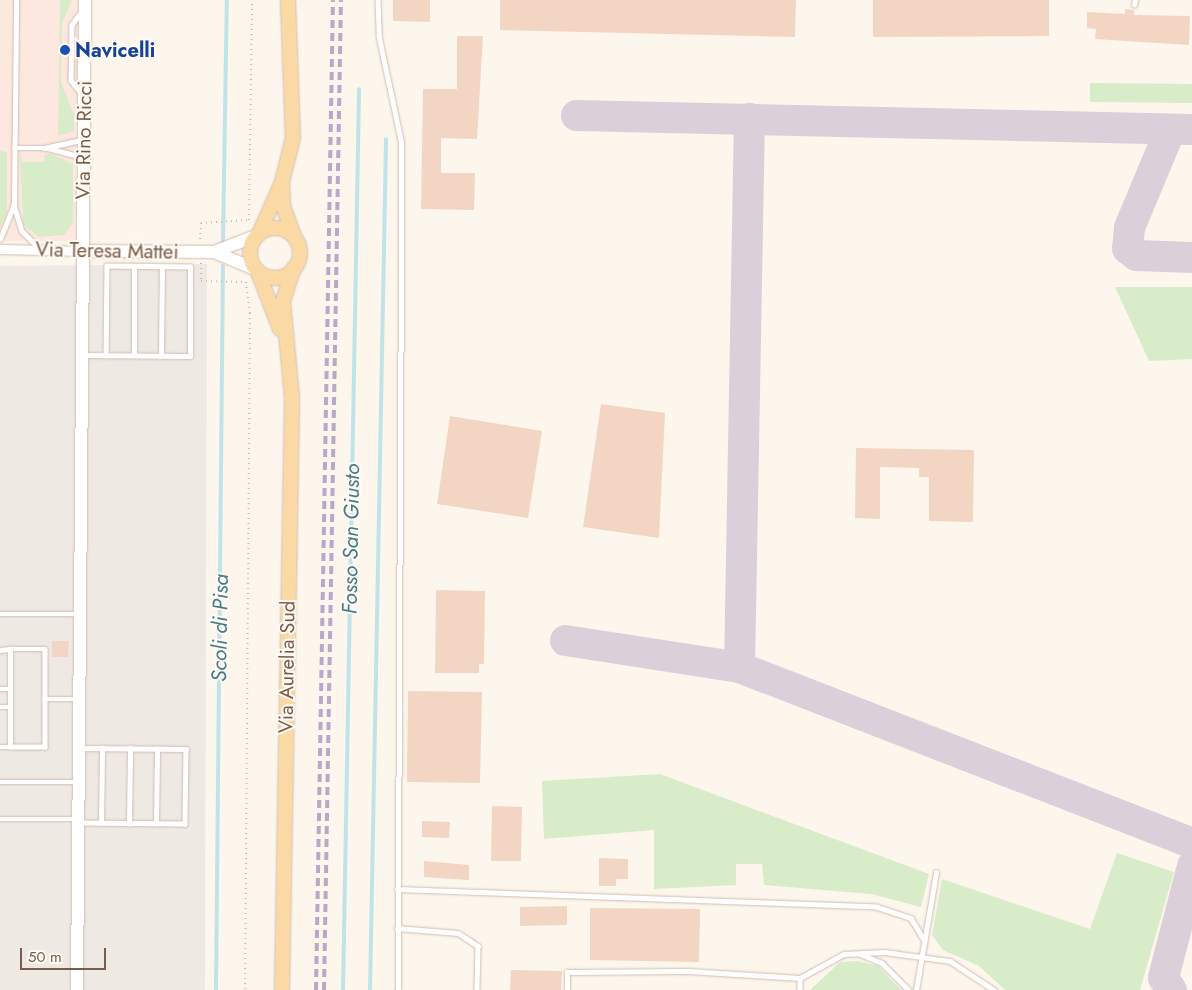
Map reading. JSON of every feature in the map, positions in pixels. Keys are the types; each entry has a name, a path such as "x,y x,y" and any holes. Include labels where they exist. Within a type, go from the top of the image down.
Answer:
{"main road":[{"path":"286,345 250,250 282,182 293,128 288,0"},
{"path":"282,182 285,213 300,254 284,292 286,345"},
{"path":"258,235 280,229 295,239"},
{"path":"257,270 279,278 294,268"},
{"name":"Via Aurelia Sud","path":"282,990 292,398 286,345"}],"street":[{"name":"Via Rino Ricci","path":"77,990 85,4"},
{"path":"214,252 258,235"},
{"name":"Via Teresa Mattei","path":"0,249 214,252"},
{"path":"214,252 257,270"}],"lane":[{"path":"16,0 14,204 22,231 40,250"},
{"path":"378,0 379,36 402,144 398,990"},
{"path":"14,148 44,148 84,139"},
{"path":"44,148 83,158"},
{"path":"0,239 14,204"},
{"path":"82,355 190,356 190,267 107,266 106,355"},
{"path":"134,266 134,356"},
{"path":"161,356 162,267"},
{"path":"0,614 79,614"},
{"path":"10,648 10,747"},
{"path":"0,650 10,648 45,649 45,747 0,747"},
{"path":"0,689 10,689"},
{"path":"45,699 79,699"},
{"path":"0,708 10,707"},
{"path":"0,819 129,824 185,824 186,749 78,748"},
{"path":"101,823 102,748"},
{"path":"129,824 130,748"},
{"path":"156,824 157,748"},
{"path":"0,782 78,782"},
{"path":"916,990 936,873"},
{"path":"397,889 877,907 911,918 925,941"},
{"path":"397,928 458,933 478,946 477,990"},
{"path":"859,953 882,963 909,990"},
{"path":"567,990 567,972 688,971 800,978 844,954 859,953 922,955 950,961 994,990"},
{"path":"800,978 800,990"}],"path":[{"path":"200,242 201,223 239,224 249,220 252,0"},
{"path":"201,263 201,281 238,280 248,287 250,313 245,990"}],"shaded area":[{"path":"0,0 78,0 75,241 0,241"},
{"path":"207,264 205,990 0,990 0,266"}],"green space":[{"path":"60,0 72,0 62,23 61,82 74,115 74,131 58,136"},
{"path":"1090,83 1192,84 1192,103 1090,102"},
{"path":"0,151 7,152 7,212 0,228"},
{"path":"20,154 23,162 44,162 45,154 51,154 73,164 73,222 64,235 39,237 23,224"},
{"path":"1115,287 1192,287 1192,359 1149,361"},
{"path":"660,774 929,874 921,907 871,894 764,885 762,864 736,864 736,885 654,889 654,830 544,839 542,781"},
{"path":"1117,853 1174,872 1140,990 1005,990 979,966 943,950 932,935 942,879 1090,929"},
{"path":"857,961 878,966 901,990 810,990 840,962"}],"building":[{"path":"393,0 430,0 430,22 393,21"},
{"path":"500,0 796,0 795,37 500,30"},
{"path":"873,0 1049,0 1049,36 873,37"},
{"path":"1125,9 1134,10 1134,15 1190,16 1189,45 1095,39 1096,29 1087,28 1087,12 1125,14"},
{"path":"457,36 483,36 477,139 441,138 441,173 475,173 474,210 421,209 423,89 457,89"},
{"path":"601,404 665,413 659,538 583,527"},
{"path":"450,416 542,431 528,518 437,504"},
{"path":"856,448 974,450 973,522 929,521 929,477 919,477 919,468 880,467 880,519 855,518"},
{"path":"436,590 485,591 484,664 479,664 479,673 435,673"},
{"path":"52,641 69,641 68,657 52,657"},
{"path":"408,691 482,692 480,783 407,782"},
{"path":"492,806 522,807 521,861 491,861"},
{"path":"422,821 450,822 449,838 422,837"},
{"path":"599,858 628,859 628,879 616,879 616,886 599,886"},
{"path":"424,861 469,865 469,880 424,877"},
{"path":"567,906 567,925 520,926 520,907"},
{"path":"590,908 700,909 699,962 590,960"},
{"path":"511,970 562,971 561,990 510,990"}],"waterway":[{"path":"223,243 227,0"},
{"name":"Fosso San Giusto","path":"343,990 359,89"},
{"path":"370,990 386,139"},
{"name":"Scoli di Pisa","path":"216,990 223,266"}],"taxiway":[{"path":"576,115 1192,129"},
{"path":"739,667 749,118"},
{"path":"1170,129 1129,227 1127,248 1136,255 1192,257"},
{"path":"565,640 739,667 1192,843"},
{"path":"1171,990 1163,977 1192,866"}],"railway":[{"path":"316,990 333,0"},
{"path":"324,990 341,0"}],"place":[{"name":"Navicelli","path":"65,50"}]}
